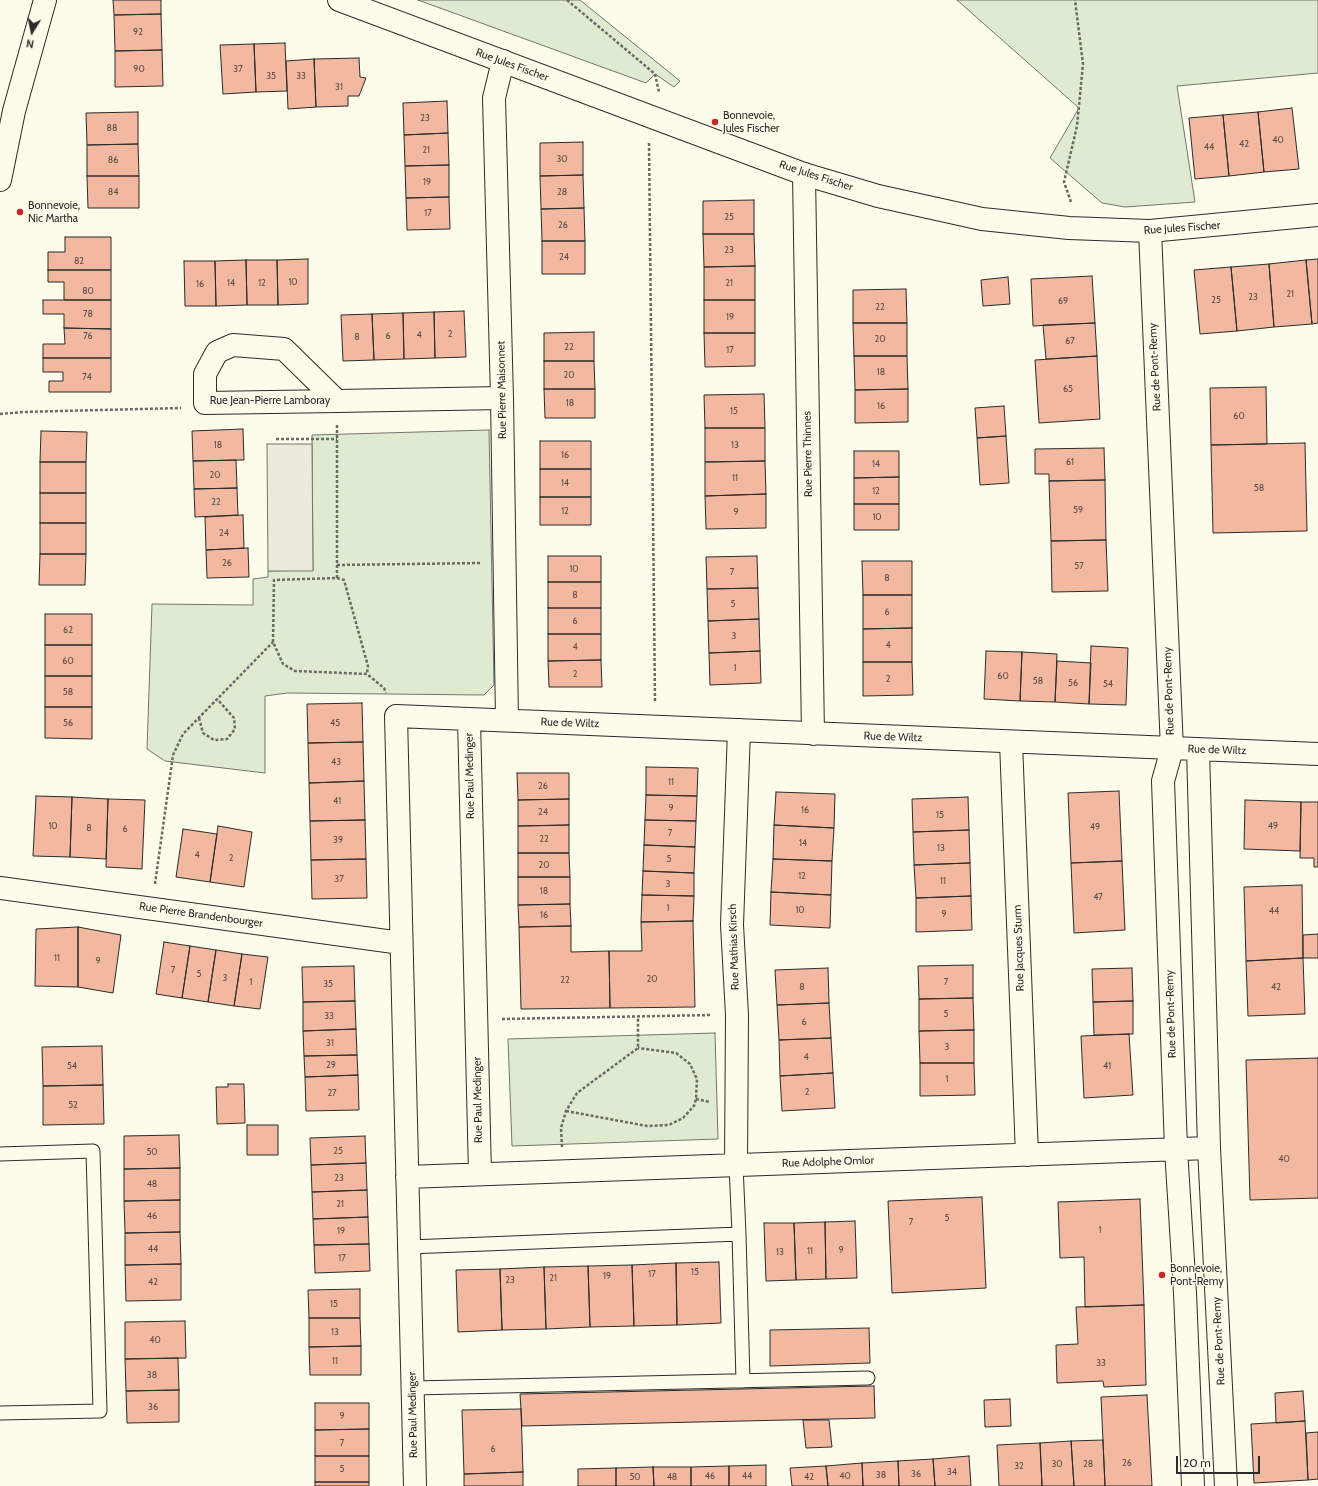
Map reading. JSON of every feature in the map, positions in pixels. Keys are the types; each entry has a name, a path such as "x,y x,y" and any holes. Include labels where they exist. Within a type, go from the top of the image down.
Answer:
{"street":[{"path":"0,180 14,111 45,0"},
{"name":"Rue Jules Fischer","path":"339,0 804,174 878,196 982,220 1069,228 1150,232 1318,216"},
{"name":"Rue Pierre Maisonnet","path":"503,61 494,98 502,398 507,720"},
{"name":"Rue Pierre Thinnes","path":"804,174 813,734"},
{"name":"Rue de Pont-Remy","path":"1150,232 1172,749 1164,781 1176,1149 1185,1293 1194,1486"},
{"name":"Rue Jean-Pierre Lamboray","path":"337,401 284,349 233,345 217,352 205,374 205,403 337,401 502,398"},
{"name":"Rue Paul Medinger","path":"415,1486 396,716 469,719 480,1174"},
{"name":"Rue de Wiltz","path":"469,719 1318,754"},
{"name":"Rue Mathias Kirsch","path":"736,1165 737,1014 732,925 739,730"},
{"name":"Rue Jacques Sturm","path":"1010,742 1027,1155"},
{"name":"Rue de Pont-Remy","path":"1198,749 1209,1148 1226,1486"},
{"name":"Rue Pierre Brandenbourger","path":"0,888 402,942"},
{"path":"1176,1149 1209,1148"},
{"name":"Rue Adolphe Omlor","path":"480,1174 1176,1149"},
{"path":"408,1177 480,1174"}],"lane":[{"path":"0,1154 93,1151 100,1411 0,1413"},
{"path":"736,1165 743,1381"},
{"path":"409,1247 739,1234"},
{"path":"412,1388 868,1378"}],"path":[{"path":"567,0 655,74 657,119 656,727"},
{"path":"1069,228 1071,202 1064,182 1077,126 1083,64 1075,0"},
{"path":"337,401 337,578"},
{"path":"0,414 23,412 176,410 205,403"},
{"path":"276,440 337,439"},
{"path":"337,565 505,562"},
{"path":"368,674 368,666 344,580 337,578 274,580 272,642 283,664 295,671 368,674 384,688 396,716"},
{"path":"151,908 174,755 183,734 272,642"},
{"path":"198,718 203,733 214,740 227,739 235,729 234,718 217,699"},
{"path":"476,1020 737,1014"},
{"path":"638,1016 638,1048"},
{"path":"564,1171 561,1128 566,1111 577,1093 638,1048 676,1053 690,1064 698,1079 694,1106 683,1118 669,1125 647,1126 566,1111"}],"green space":[{"path":"418,0 580,0 680,81 674,87 655,74 646,83"},
{"path":"957,0 1318,0 1318,73 1177,86 1195,202 1125,207 1102,203 1050,158 1079,108"},
{"path":"489,430 494,685 484,695 287,693 265,696 265,773 165,761 147,749 152,604 253,605 253,579 268,577 268,571 313,570 312,435"},
{"path":"715,1033 718,1139 512,1146 508,1039"}],"shaded area":[{"path":"267,444 312,444 313,571 268,571"}],"building":[{"path":"113,0 161,0 161,14 114,15"},
{"path":"161,14 162,50 115,51 114,15"},
{"path":"285,43 287,91 256,92 254,44"},
{"path":"254,44 256,92 223,94 220,45"},
{"path":"162,50 163,86 115,87 115,51"},
{"path":"359,58 360,77 366,78 359,96 348,96 348,106 316,107 314,59"},
{"path":"314,59 316,107 288,109 286,61"},
{"path":"447,101 448,133 404,135 403,103"},
{"path":"1292,108 1299,169 1264,172 1258,112"},
{"path":"138,112 138,144 87,145 86,113"},
{"path":"1258,112 1264,172 1229,176 1223,115"},
{"path":"1223,115 1229,176 1195,179 1189,118"},
{"path":"448,133 449,165 405,166 404,135"},
{"path":"583,142 583,175 540,176 540,143"},
{"path":"138,144 139,176 87,176 87,145"},
{"path":"449,165 449,197 406,198 405,166"},
{"path":"583,175 584,208 541,209 540,176"},
{"path":"87,176 139,176 139,208 88,208"},
{"path":"449,197 450,229 407,230 406,198"},
{"path":"754,200 754,234 703,234 703,201"},
{"path":"584,208 585,241 542,241 541,209"},
{"path":"703,234 754,234 755,266 704,267"},
{"path":"65,237 111,237 111,270 48,270 48,252 65,252"},
{"path":"542,241 585,241 585,274 542,274"},
{"path":"308,259 308,304 278,305 277,260"},
{"path":"1318,259 1318,323 1312,324 1306,260"},
{"path":"246,260 277,260 278,305 247,305"},
{"path":"246,260 247,305 216,306 215,261"},
{"path":"1306,260 1312,324 1274,327 1269,264"},
{"path":"184,261 215,261 216,306 185,306"},
{"path":"1269,264 1274,327 1237,331 1231,267"},
{"path":"755,266 755,300 704,300 704,267"},
{"path":"1231,267 1237,331 1200,334 1194,270"},
{"path":"48,270 111,270 111,300 64,300 64,282 48,282"},
{"path":"1092,276 1095,323 1033,326 1031,279"},
{"path":"1008,277 1010,304 983,306 981,280"},
{"path":"906,289 907,323 853,323 853,290"},
{"path":"43,300 111,300 111,329 64,328 64,314 43,314"},
{"path":"704,300 755,300 755,333 704,333"},
{"path":"464,311 466,357 435,358 434,312"},
{"path":"434,312 435,358 404,359 403,313"},
{"path":"403,313 404,359 374,360 372,314"},
{"path":"372,314 374,360 343,361 341,315"},
{"path":"853,323 907,323 907,356 854,356"},
{"path":"1095,323 1097,356 1046,359 1043,325"},
{"path":"64,328 111,329 111,358 43,358 43,344 65,344"},
{"path":"594,332 594,361 544,361 544,333"},
{"path":"704,333 755,333 755,366 705,367"},
{"path":"854,356 907,356 908,389 855,390"},
{"path":"1097,356 1100,419 1039,423 1035,360"},
{"path":"43,358 111,358 111,392 49,392 49,381 63,381 63,372 43,372"},
{"path":"544,361 594,361 595,389 544,389"},
{"path":"1266,387 1267,444 1211,445 1210,388"},
{"path":"544,389 595,389 595,418 545,418"},
{"path":"908,389 908,422 855,423 855,390"},
{"path":"764,394 765,428 705,428 704,395"},
{"path":"1004,406 1006,436 977,438 975,408"},
{"path":"705,428 765,428 765,461 705,462"},
{"path":"243,429 244,460 193,461 192,431"},
{"path":"41,431 87,432 86,462 40,462"},
{"path":"1006,436 1009,483 980,485 977,438"},
{"path":"540,441 591,441 591,469 540,469"},
{"path":"1305,443 1307,531 1213,533 1211,445"},
{"path":"1104,448 1105,480 1049,481 1049,474 1035,474 1035,449"},
{"path":"854,451 899,451 899,477 854,478"},
{"path":"236,460 237,488 194,489 193,461"},
{"path":"765,461 766,494 705,496 705,462"},
{"path":"40,462 86,462 86,493 40,493"},
{"path":"540,469 591,469 591,497 540,497"},
{"path":"899,477 899,504 854,504 854,478"},
{"path":"1105,480 1106,540 1051,541 1049,481"},
{"path":"237,488 238,515 195,517 194,489"},
{"path":"40,493 86,493 86,523 40,523"},
{"path":"766,494 766,528 706,529 705,496"},
{"path":"540,497 591,497 591,525 540,525"},
{"path":"854,504 899,504 899,530 854,530"},
{"path":"243,515 244,548 206,550 205,517"},
{"path":"40,523 86,523 86,554 40,554"},
{"path":"1106,540 1108,591 1052,592 1051,541"},
{"path":"248,548 249,577 207,578 206,550"},
{"path":"40,554 86,554 85,585 39,585"},
{"path":"548,556 601,556 601,582 548,582"},
{"path":"757,556 758,588 707,589 706,557"},
{"path":"862,561 912,561 912,595 863,595"},
{"path":"548,582 601,582 601,608 548,608"},
{"path":"758,588 759,619 708,621 707,589"},
{"path":"863,595 912,595 912,628 863,629"},
{"path":"548,608 601,608 601,634 548,634"},
{"path":"45,614 92,614 92,645 45,645"},
{"path":"759,619 760,651 709,653 708,621"},
{"path":"912,628 912,662 863,662 863,629"},
{"path":"548,634 601,634 601,660 548,661"},
{"path":"45,645 92,645 92,676 45,676"},
{"path":"1091,646 1128,648 1126,705 1089,704"},
{"path":"760,651 761,683 710,685 709,653"},
{"path":"986,651 1022,652 1020,701 984,699"},
{"path":"1022,652 1057,654 1055,702 1020,701"},
{"path":"601,660 602,687 549,687 548,661"},
{"path":"1057,661 1091,663 1089,704 1055,702"},
{"path":"863,662 912,662 913,695 863,696"},
{"path":"45,676 92,676 92,707 45,707"},
{"path":"362,703 363,742 308,743 307,704"},
{"path":"45,707 92,707 92,739 45,738"},
{"path":"363,742 364,781 309,783 308,743"},
{"path":"646,767 698,768 697,796 646,795"},
{"path":"517,773 569,773 569,799 518,800"},
{"path":"364,781 365,820 310,821 309,783"},
{"path":"1119,791 1122,861 1071,863 1068,793"},
{"path":"776,792 835,794 834,828 774,825"},
{"path":"646,795 697,796 696,821 645,820"},
{"path":"36,796 72,797 70,857 33,856"},
{"path":"72,797 108,799 106,859 70,857"},
{"path":"968,797 969,830 913,832 912,799"},
{"path":"108,799 145,800 142,869 106,867"},
{"path":"569,799 569,825 518,826 518,800"},
{"path":"1245,800 1301,802 1300,851 1244,849"},
{"path":"1301,802 1318,802 1318,867 1314,867 1314,858 1300,858"},
{"path":"365,820 366,859 311,860 310,821"},
{"path":"645,820 696,821 695,847 644,845"},
{"path":"569,825 569,853 518,853 518,826"},
{"path":"774,825 834,828 832,861 773,859"},
{"path":"218,826 252,832 244,887 210,882"},
{"path":"183,829 217,834 210,882 176,877"},
{"path":"969,830 970,863 914,865 913,832"},
{"path":"644,845 695,847 694,873 643,871"},
{"path":"518,853 569,853 570,877 518,877"},
{"path":"366,859 367,898 312,899 311,860"},
{"path":"773,859 832,861 831,895 771,892"},
{"path":"1122,861 1125,930 1074,933 1071,863"},
{"path":"970,863 971,896 916,898 914,865"},
{"path":"643,871 694,873 694,896 642,895"},
{"path":"518,877 570,877 570,904 518,905"},
{"path":"1302,885 1303,958 1246,961 1244,887"},
{"path":"771,892 831,895 830,928 770,925"},
{"path":"642,895 694,896 693,921 641,922"},
{"path":"971,896 972,930 916,932 916,898"},
{"path":"570,904 571,926 519,927 518,905"},
{"path":"693,921 695,1007 610,1008 609,951 642,951 641,922"},
{"path":"571,926 571,952 609,951 610,1008 521,1009 519,927"},
{"path":"78,927 121,935 113,993 78,987"},
{"path":"78,927 78,987 35,986 36,929"},
{"path":"1318,934 1318,958 1303,958 1303,935"},
{"path":"164,942 190,946 182,998 156,994"},
{"path":"190,946 216,950 208,1002 182,998"},
{"path":"216,950 242,954 234,1006 208,1002"},
{"path":"242,954 268,957 260,1009 234,1006"},
{"path":"1303,958 1305,1014 1248,1016 1246,961"},
{"path":"973,965 973,998 919,999 918,966"},
{"path":"354,966 355,1001 303,1002 302,967"},
{"path":"828,968 829,1003 777,1005 775,970"},
{"path":"1132,968 1133,1001 1093,1002 1092,969"},
{"path":"973,998 974,1030 919,1031 919,999"},
{"path":"355,1001 356,1029 303,1031 303,1002"},
{"path":"1133,1001 1133,1034 1094,1035 1093,1002"},
{"path":"829,1003 831,1038 779,1040 777,1005"},
{"path":"356,1029 357,1055 304,1056 303,1031"},
{"path":"974,1030 974,1063 920,1063 919,1031"},
{"path":"1129,1034 1133,1095 1084,1098 1081,1036"},
{"path":"831,1038 833,1073 780,1076 779,1040"},
{"path":"102,1046 103,1085 43,1086 42,1047"},
{"path":"357,1055 358,1075 305,1077 304,1056"},
{"path":"1318,1058 1318,1198 1250,1200 1246,1060"},
{"path":"920,1063 974,1063 975,1095 920,1096"},
{"path":"833,1073 835,1108 782,1111 780,1076"},
{"path":"358,1075 359,1110 306,1111 305,1077"},
{"path":"228,1084 244,1084 245,1123 217,1124 216,1087 228,1087"},
{"path":"103,1085 104,1124 43,1125 43,1086"},
{"path":"247,1125 278,1125 278,1155 247,1155"},
{"path":"179,1135 180,1168 124,1169 124,1136"},
{"path":"365,1136 366,1163 311,1165 310,1138"},
{"path":"366,1163 367,1190 312,1192 311,1165"},
{"path":"180,1168 180,1200 124,1201 124,1169"},
{"path":"367,1190 368,1217 313,1219 312,1192"},
{"path":"982,1197 986,1288 892,1293 888,1201"},
{"path":"1140,1199 1144,1305 1085,1307 1084,1257 1060,1258 1058,1202"},
{"path":"180,1200 180,1232 125,1233 124,1201"},
{"path":"368,1217 369,1244 314,1245 313,1219"},
{"path":"855,1221 857,1278 826,1279 825,1222"},
{"path":"825,1222 826,1279 796,1280 794,1223"},
{"path":"764,1223 794,1223 796,1280 766,1281"},
{"path":"180,1232 181,1264 125,1265 125,1233"},
{"path":"369,1244 370,1271 315,1273 314,1245"},
{"path":"719,1262 721,1323 677,1325 676,1263"},
{"path":"676,1263 677,1325 634,1326 632,1265"},
{"path":"181,1264 181,1300 126,1301 125,1265"},
{"path":"632,1265 634,1326 590,1327 588,1266"},
{"path":"588,1266 590,1327 546,1329 544,1267"},
{"path":"544,1267 546,1329 502,1330 500,1269"},
{"path":"500,1269 502,1330 458,1332 456,1270"},
{"path":"360,1289 360,1318 309,1318 308,1290"},
{"path":"1144,1305 1146,1385 1104,1387 1103,1381 1057,1383 1056,1345 1078,1344 1076,1307"},
{"path":"309,1318 360,1318 361,1346 309,1347"},
{"path":"185,1321 186,1358 125,1359 125,1322"},
{"path":"869,1328 870,1363 770,1366 770,1330"},
{"path":"361,1346 361,1375 310,1375 309,1347"},
{"path":"178,1358 179,1390 126,1391 125,1359"},
{"path":"874,1386 875,1418 522,1426 520,1394"},
{"path":"179,1390 179,1422 127,1423 126,1391"},
{"path":"1303,1391 1305,1421 1276,1423 1275,1393"},
{"path":"1147,1395 1152,1486 1105,1486 1101,1397"},
{"path":"1010,1399 1011,1426 985,1427 984,1400"},
{"path":"315,1403 369,1403 369,1429 315,1430"},
{"path":"521,1409 523,1472 464,1474 462,1410"},
{"path":"803,1420 829,1420 832,1447 806,1448"},
{"path":"1305,1421 1308,1480 1254,1483 1251,1424"},
{"path":"369,1429 369,1456 315,1456 315,1430"},
{"path":"1318,1432 1318,1479 1308,1480 1306,1433"},
{"path":"1103,1440 1105,1486 1074,1486 1071,1441"},
{"path":"1071,1441 1074,1486 1042,1486 1040,1443"},
{"path":"1040,1443 1042,1486 999,1486 997,1445"},
{"path":"315,1456 369,1456 369,1482 315,1482"},
{"path":"969,1456 971,1486 935,1486 933,1459"},
{"path":"933,1459 935,1486 899,1486 898,1461"},
{"path":"898,1461 899,1486 863,1486 862,1463"},
{"path":"862,1463 863,1486 828,1486 826,1466"},
{"path":"766,1465 766,1486 729,1486 729,1466"},
{"path":"729,1466 729,1486 691,1486 691,1467"},
{"path":"826,1466 828,1486 792,1486 790,1468"},
{"path":"653,1467 654,1486 616,1486 616,1468"},
{"path":"653,1467 691,1467 691,1486 654,1486"},
{"path":"616,1468 616,1486 578,1486 578,1469"},
{"path":"523,1472 523,1486 464,1486 464,1474"},
{"path":"315,1482 369,1482 369,1486 315,1486"}],"place":[{"name":"Bonnevoie, Jules Fischer","path":"715,122"},
{"name":"Bonnevoie, Nic Martha","path":"20,212"},
{"name":"Bonnevoie, Pont-Remy","path":"1162,1275"}]}
